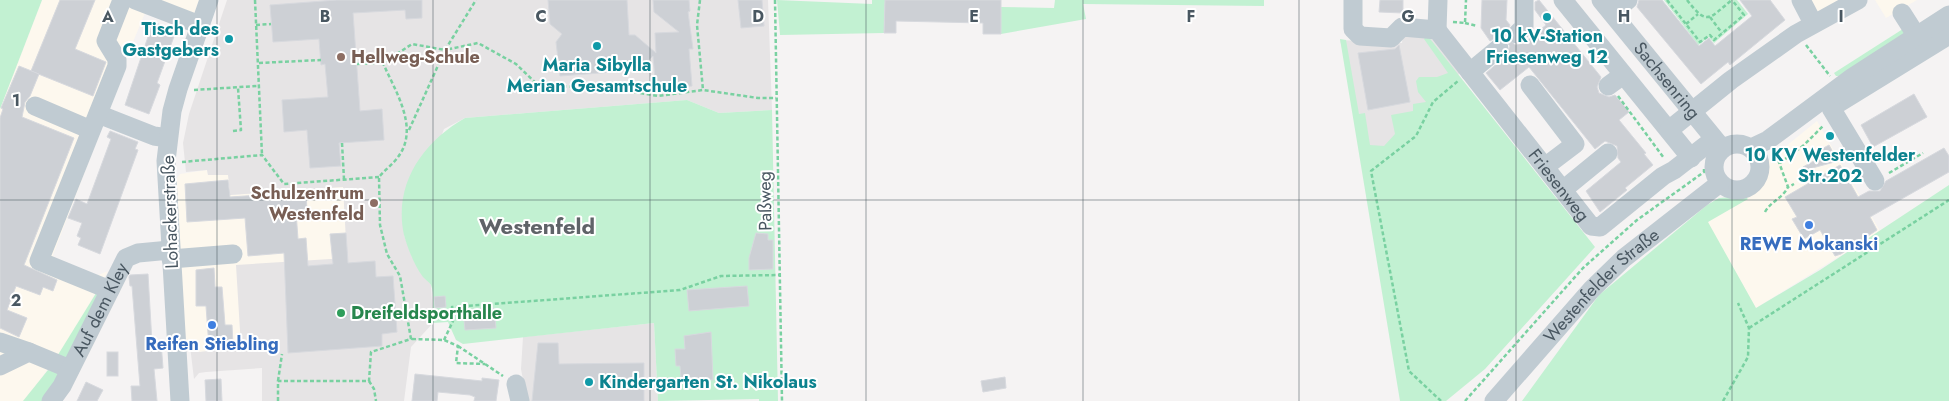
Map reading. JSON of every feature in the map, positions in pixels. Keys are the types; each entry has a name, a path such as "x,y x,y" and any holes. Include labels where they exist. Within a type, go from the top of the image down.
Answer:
{"street":[{"path":"110,290 39,261 117,66 117,60 106,41 122,0"},
{"path":"135,0 200,25"},
{"name":"Lohackerstraße","path":"180,401 166,161 168,138 178,89 209,0"},
{"path":"1354,0 1353,28 1360,36 1391,38 1402,27 1437,25 1438,0"},
{"path":"1517,34 1524,27 1524,0"},
{"path":"1563,0 1614,82 1668,130 1688,155"},
{"name":"Sachsenring","path":"1628,0 1607,6 1718,144"},
{"path":"1801,0 1813,24"},
{"path":"1668,130 1692,110 1796,34 1858,0"},
{"path":"1902,13 1916,35"},
{"path":"1766,155 1737,143 1718,144 1714,171 1720,183 1738,190 1750,186 1760,174 1766,155 1768,140 1838,88 1949,15"},
{"name":"Friesenweg","path":"1437,25 1470,72 1546,166 1591,226 1600,227 1663,176 1674,170 1688,155 1718,144"},
{"path":"1766,155 1949,35"},
{"path":"1470,72 1500,48"},
{"path":"1530,85 1575,144 1546,166"},
{"path":"34,106 168,138"},
{"path":"1833,111 1878,172"},
{"path":"1564,189 1608,153"},
{"name":"Westenfelder Straße","path":"1494,401 1592,288 1624,258 1720,183"},
{"name":"Auf dem Kley","path":"51,401 62,386 126,258 138,254 171,254"},
{"path":"171,254 233,254"},
{"path":"0,342 70,370"},
{"path":"0,366 29,352"}],"path":[{"path":"254,0 259,63 258,86 262,155 284,184 379,177 399,156 444,50 476,0"},
{"path":"700,0 697,25 702,90"},
{"name":"Paßweg","path":"775,0 782,401"},
{"path":"1465,23 1466,0"},
{"path":"1666,0 1700,42 1710,35 1714,40 1744,15 1732,0 1710,17 1705,18 1698,14 1687,0"},
{"path":"1686,24 1698,14"},
{"path":"1710,17 1722,33"},
{"path":"1437,25 1465,23 1477,26"},
{"path":"256,24 271,24"},
{"path":"1796,34 1838,88"},
{"path":"356,64 383,63 412,44 444,50 478,43 516,64 540,87 598,86 658,96 702,90 758,98 776,98"},
{"path":"259,63 321,60"},
{"path":"383,63 404,109 408,131"},
{"path":"1441,401 1409,372 1371,171 1416,136 1433,102 1470,72"},
{"path":"1614,82 1674,170"},
{"path":"178,89 198,91 258,86"},
{"path":"233,131 241,130 238,88"},
{"path":"1788,187 1781,173 1766,155 1804,145 1833,111"},
{"path":"342,143 344,179"},
{"path":"1878,172 1923,154"},
{"path":"166,161 262,155"},
{"path":"1465,401 1590,262 1637,220 1704,172"},
{"path":"379,177 380,225 387,254 400,276 411,339"},
{"path":"1765,212 1769,204 1784,195 1788,187 1794,184"},
{"path":"1748,328 1949,200"},
{"path":"444,340 453,321 452,307 680,290 721,276 779,275"},
{"path":"1723,401 1748,357 1748,328 1738,303"},
{"path":"376,401 374,390 369,382 371,352 411,339 444,340 458,346 485,364 518,392"},
{"path":"458,346 456,363 485,364"},
{"path":"278,401 278,381 282,354"},
{"path":"278,381 369,382"}],"shaded area":[{"path":"42,0 199,0 188,32 186,28 145,13 106,107 160,147 106,125 102,127 53,255 54,258 96,276 108,271 69,340 27,398 23,401 0,401 0,109"},
{"name":"Schulzentrum Westenfeld","path":"227,0 768,0 772,110 719,113 687,100 465,118 444,129 404,235 412,257 431,285 433,323 411,347 404,401 262,401 262,368 199,373 194,379 190,346 195,351 200,352 241,347 236,265 347,258 343,187 230,195 228,175 208,175 207,170 186,172 183,143 189,114"},
{"path":"1806,0 1844,0 1815,16"},
{"path":"1875,0 1917,0 1886,18"},
{"path":"1403,32 1432,33 1461,70 1456,79 1372,167 1340,40 1402,43"},
{"path":"1817,121 1880,231 1756,308 1707,222 1747,199 1745,196 1758,186 1764,176 1768,161"},
{"path":"207,170 208,175 229,175 231,195 343,186 348,258 241,347 200,352 195,351 184,337 174,182 180,174"},
{"path":"654,323 658,401 527,401 521,369 523,337"}],"green space":[{"path":"0,0 42,0 0,109"},
{"path":"777,0 872,4 872,0 885,0 884,33 780,35"},
{"path":"1055,0 1264,0 1264,6 1083,4 1086,19 1001,34 1001,7 1054,8"},
{"path":"1664,0 1737,0 1748,14 1714,43 1709,37 1697,46"},
{"path":"1906,27 1909,31 1848,76 1836,76 1834,73"},
{"path":"1427,35 1595,247 1485,369 1446,401 1400,401 1340,39 1346,40 1359,114 1365,113 1370,145 1384,146 1395,134 1391,115 1413,111 1413,104 1426,102 1418,92 1416,81 1419,77 1437,77 1448,73 1424,39"},
{"path":"687,100 719,113 772,110 778,401 759,401 759,399 658,401 654,323 463,344 456,340 448,322 433,323 431,285 423,277 412,257 404,235 402,216 407,182 424,152 436,139 465,118"},
{"path":"1949,185 1949,401 1522,401 1599,295 1707,205 1719,198 1745,196 1748,199 1708,222 1756,308 1820,270"},
{"path":"98,290 100,296 71,358 56,358"},
{"path":"48,370 59,372 45,401 23,401"}],"building":[{"path":"60,0 95,0 75,49 106,62 93,96 31,71"},
{"path":"337,0 422,0 422,18 406,19 405,10 353,13 360,111 382,109 384,140 339,143 341,166 310,168 307,130 284,132 282,100 328,97 325,64 321,65 319,39 273,42 270,5"},
{"name":"Maria Sibylla Merian Gesamtschule","path":"548,0 627,0 629,35 635,35 656,53 655,33 679,32 654,12 653,0 689,0 690,11 688,12 693,49 689,49 692,86 656,89 653,56 639,70 560,76 556,42 562,34 550,24"},
{"path":"738,0 762,0 764,26 741,28"},
{"path":"885,0 1001,0 1001,34 983,34 983,23 896,21 896,33 884,33"},
{"path":"1380,0 1403,0 1403,13 1379,12"},
{"path":"1482,0 1507,0 1506,20 1510,25 1506,36 1515,45 1524,43 1546,25 1535,10 1535,2 1539,0 1601,77 1597,87 1599,93 1609,97 1615,95 1629,112 1619,120 1646,153 1644,154 1653,165 1600,212 1586,191 1621,162 1618,158 1617,146 1605,141 1595,149 1529,67 1500,90 1486,73 1506,56 1510,46 1502,37 1497,37 1490,41 1481,28"},
{"path":"1639,0 1662,0 1699,46 1709,38 1715,46 1752,16 1740,0 1770,0 1785,20 1730,65 1728,62 1701,84 1637,7"},
{"path":"153,22 176,31 157,83 160,85 149,114 125,105"},
{"path":"1399,45 1410,102 1368,110 1358,53 1395,49"},
{"path":"19,66 39,74 30,96 25,102 22,117 74,138 24,265 57,280 53,291 43,287 40,295 16,286 7,310 27,318 19,337 0,328 0,118 3,109 1,108"},
{"path":"1914,94 1927,117 1873,147 1861,125"},
{"path":"110,131 138,142 135,149 138,150 100,254 78,245 81,238 77,236 82,223 68,218 76,199 87,204 111,139 107,137"},
{"path":"1829,145 1838,161 1805,170 1803,167 1821,157 1818,151"},
{"path":"1944,148 1949,156 1949,172 1870,217 1877,230 1841,254 1835,256 1820,230 1804,239 1792,219 1797,217 1785,197 1840,165 1858,197 1869,191 1880,191 1886,181"},
{"path":"228,180 230,197 306,192 307,211 296,212 298,239 306,238 308,266 333,264 330,234 346,233 348,263 375,261 376,277 393,276 397,332 382,334 382,346 288,353 284,253 248,256 245,218 187,222 185,184"},
{"path":"756,233 768,234 768,240 773,240 773,269 749,270 749,258"},
{"path":"214,268 215,287 222,287 225,325 232,325 233,345 209,347 206,306 196,306 196,270"},
{"path":"148,274 152,343 161,342 163,368 154,369 157,401 132,401 131,386 140,386 132,286 130,286 129,277 130,275"},
{"path":"747,286 749,306 689,311 687,290"},
{"path":"445,296 446,307 435,308 434,297"},
{"path":"494,308 496,328 465,330 463,310"},
{"path":"711,332 713,380 681,378 680,366 676,366 675,349 685,349 684,336"},
{"name":"Kindergarten St. Nikolaus","path":"538,343 558,343 559,364 644,363 644,401 532,401"},
{"path":"107,352 118,352 118,376 107,376"},
{"path":"415,374 482,381 482,378 499,380 496,401 474,401 475,397 470,395 438,392 437,401 412,401"},
{"path":"1005,377 1006,388 983,392 981,381"},
{"path":"221,379 222,401 206,401 205,380"},
{"path":"86,382 103,390 97,401 77,401"}],"place":[{"name":"10 kV-Station Friesenweg 12","path":"1547,17"},
{"name":"Tisch des Gastgebers","path":"229,39"},
{"name":"Maria Sibylla Merian Gesamtschule","path":"597,46"},
{"name":"Hellweg-Schule","path":"341,57"},
{"name":"10 KV Westenfelder Str.202","path":"1830,136"},
{"name":"Schulzentrum Westenfeld","path":"374,203"},
{"name":"REWE Mokanski","path":"1809,225"},
{"name":"Dreifeldsporthalle","path":"341,313"},
{"name":"Reifen Stiebling","path":"212,325"},
{"name":"Kindergarten St. Nikolaus","path":"589,382"}],"district":[{"name":"Westenfeld","path":"537,226"}]}
